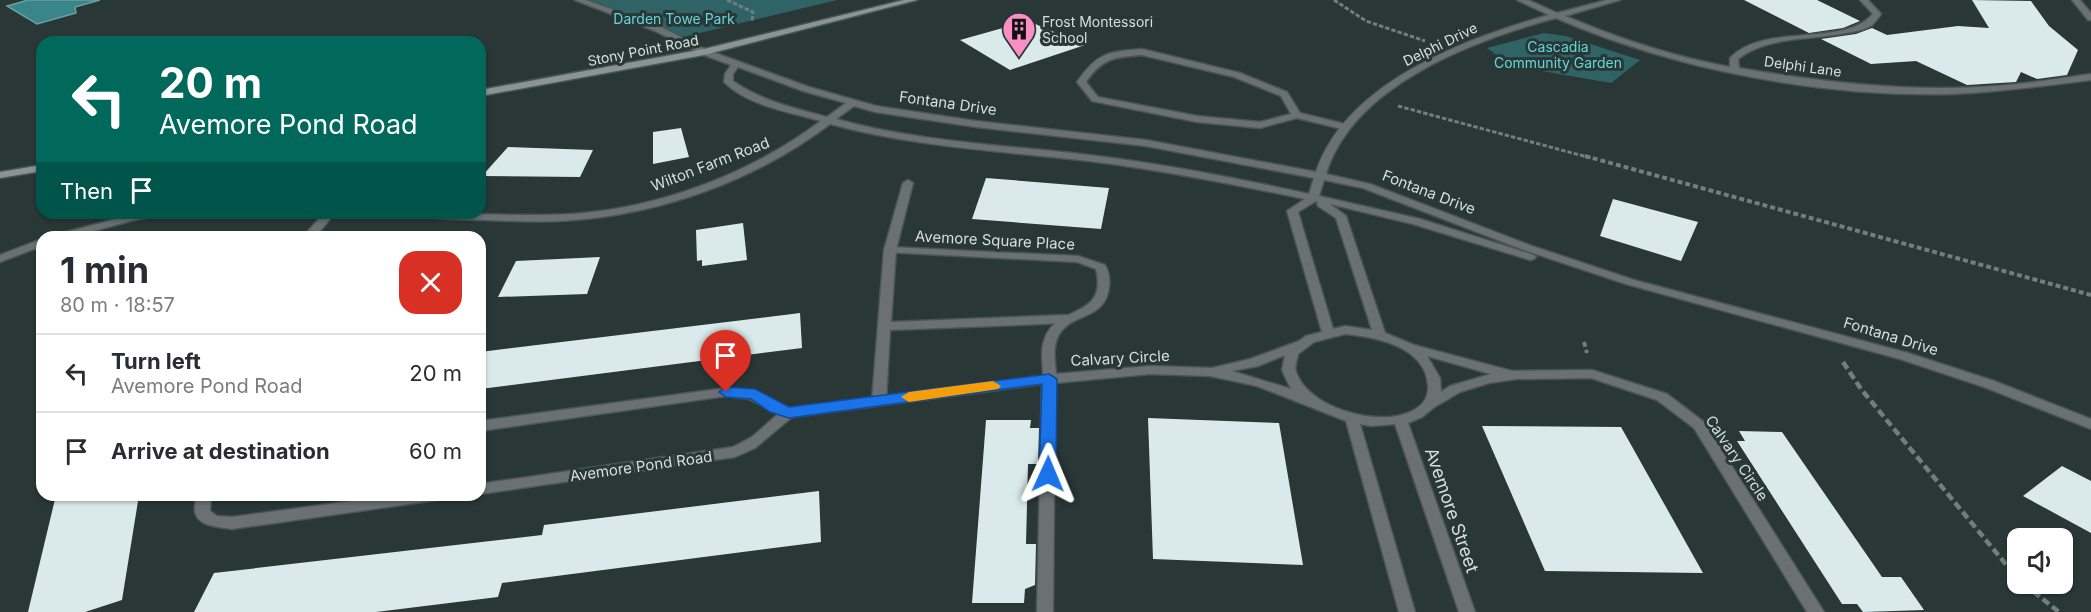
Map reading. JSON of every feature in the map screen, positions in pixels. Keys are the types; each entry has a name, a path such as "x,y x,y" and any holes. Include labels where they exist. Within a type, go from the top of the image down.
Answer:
{"main road":[{"name":"Stony Point Road","path":"486,92 704,52 914,0"},
{"path":"0,175 36,169"}],"street":[{"name":"Fontana Drive","path":"579,0 658,29 704,52 851,104 924,118 1146,143 1366,186 1525,247 1630,282 1904,356 1989,384 2091,424"},
{"name":"Delphi Lane","path":"1521,0 1630,43 1735,69 1839,86 1904,91 2014,89 2091,77"},
{"name":"Delphi Drive","path":"1320,176 1329,152 1346,127 1397,80 1449,51 1509,28 1616,0"},
{"path":"1735,69 1734,58 1737,53 1752,46 1840,32 1868,24 1876,18 1877,14 1864,0"},
{"path":"2076,0 2091,18"},
{"path":"1297,115 1284,94 1237,75 1142,52 1115,54 1093,65 1081,82 1095,99 1197,119 1260,125 1297,115 1346,127"},
{"path":"737,63 729,75 729,82 734,86 759,99 826,121 891,135 1084,156 1182,171 1401,217 1572,270 1630,282"},
{"name":"Wilton Farm Road","path":"486,216 541,219 615,211 655,202 746,170 781,153 851,104"},
{"path":"1320,176 1313,199 1292,211 1328,332"},
{"path":"879,401 890,249 908,183"},
{"path":"1313,199 1341,216 1380,335"},
{"path":"77,231 129,219"},
{"path":"314,231 325,219"},
{"path":"0,259 36,244"},
{"name":"Avemore Square Place","path":"890,249 1078,258 1093,262 1101,267 1104,276 1102,300 1092,309 1067,319"},
{"path":"884,326 1067,319"},
{"path":"1045,612 1049,379 1052,336 1067,319"},
{"path":"1345,330 1380,335 1402,344 1426,362 1435,377 1436,393 1430,404 1412,417 1390,423 1339,417 1311,402 1300,393 1290,378 1288,363 1294,350 1306,339 1328,332 1345,330"},
{"name":"Calvary Circle","path":"1049,379 1119,372 1210,372 1253,363 1302,343"},
{"name":"Calvary Circle","path":"1402,344 1437,357 1517,375"},
{"name":"Calvary Circle","path":"1210,372 1279,388 1311,402"},
{"name":"Calvary Circle","path":"1430,404 1455,389 1488,379 1517,375 1592,374 1662,397 1699,425 1816,612"},
{"name":"Avemore Pond Road","path":"486,488 735,452 749,448 775,421 789,413 1049,379"},
{"path":"486,425 726,392 755,394 775,408 789,413"},
{"path":"1352,420 1407,612"},
{"name":"Avemore Street","path":"1400,420 1467,612"},
{"path":"203,501 202,513 214,521 232,523 393,501"}],"path":[{"path":"727,0 753,12 752,23"},
{"path":"1335,0 1365,21 1425,41"},
{"path":"1374,100 1754,201 2091,296"},
{"path":"1841,359 1861,389 2007,566"},
{"path":"2037,594 2060,612"}],"green space":[{"name":"Darden Towe Park","path":"572,0 837,0 675,39"},
{"name":"Cascadia Community Garden","path":"1544,33 1566,36 1640,60 1611,83 1536,70 1506,62 1487,48"}],"shaded area":[{"path":"28,0 100,0 75,7 76,13 37,24 7,6"}],"building":[{"path":"1744,0 1817,0 1860,21 1843,28 1809,33"},
{"path":"1972,0 2031,1 2049,26 2078,50 2067,75 2037,79 2021,72 2016,82 1967,85 1916,61 1871,64 1821,39 1856,34 1872,28 1887,35 1958,26 1989,28"},
{"name":"Frost Montessori School","path":"1028,21 1085,45 1010,70 960,40"},
{"path":"681,128 689,157 653,164 653,132"},
{"path":"508,147 593,150 580,177 486,176 486,172"},
{"path":"986,178 1109,188 1101,229 972,219"},
{"path":"1613,199 1698,222 1681,261 1600,236"},
{"path":"743,223 747,260 702,266 702,260 697,261 696,230"},
{"path":"600,257 587,294 498,297 516,261"},
{"path":"800,313 802,348 486,388 486,351"},
{"path":"1148,418 1279,423 1303,565 1153,559"},
{"path":"986,420 1031,420 1030,428 1039,428 1038,464 1028,464 1026,544 1036,544 1035,585 1025,589 1024,603 972,603"},
{"path":"1482,426 1621,427 1703,573 1545,571"},
{"path":"1739,431 1782,432 1882,577 1901,577 1924,610 1863,612 1857,604 1842,604 1737,441 1745,441"},
{"path":"2062,466 2091,481 2091,533 2023,496"},
{"path":"819,491 821,542 502,583 498,597 376,612 194,612 214,573 542,535 544,525"},
{"path":"55,501 138,501 122,600 85,612 28,612"}],"slow traffic":[{"path":"909,397 993,386"}],"place":[{"name":"Frost Montessori School","path":"1019,58"}],"route":[{"path":"726,392 755,394 775,408 789,413 1049,379 1048,474"}]}
